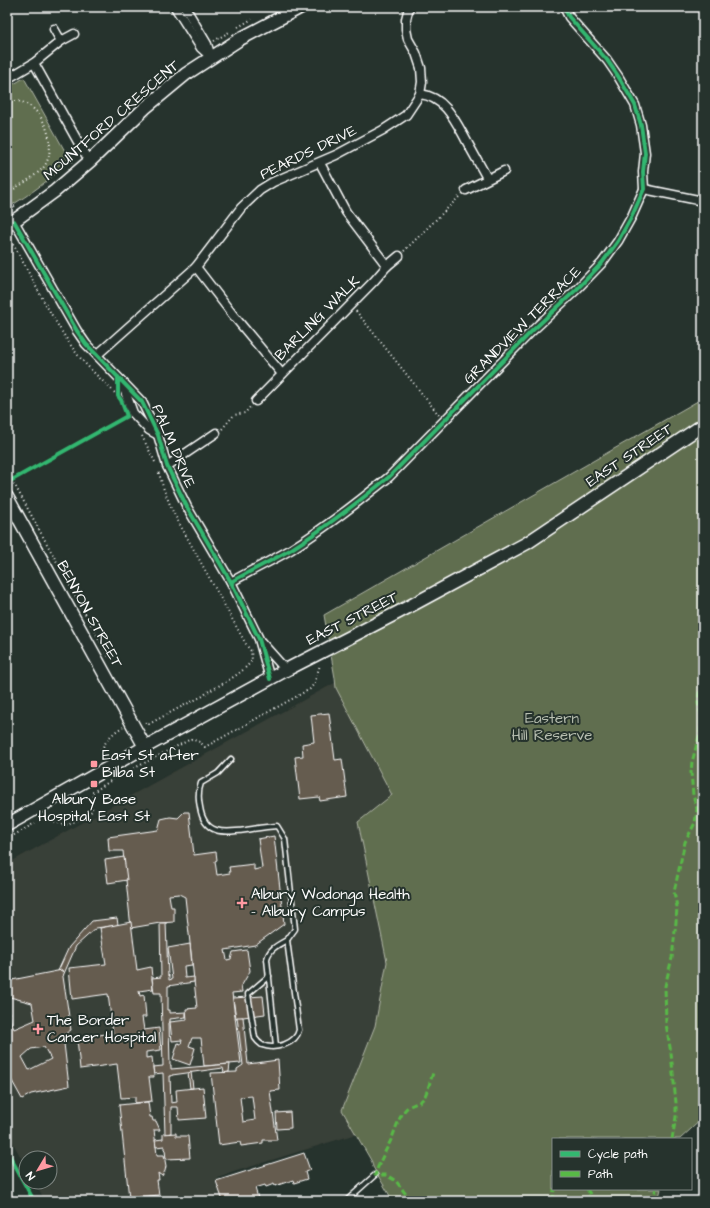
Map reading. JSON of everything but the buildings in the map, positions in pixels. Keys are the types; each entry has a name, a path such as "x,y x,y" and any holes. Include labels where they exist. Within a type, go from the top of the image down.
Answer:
{"main road":[{"name":"MOUNTFORD CRESCENT","path":"11,223 55,191 145,108 186,74 240,39 301,7"},
{"name":"EAST STREET","path":"7,825 286,670 399,612 527,543 703,425"},
{"name":"BENYON STREET","path":"7,497 145,747"}],"street":[{"path":"175,7 201,48 211,57"},
{"path":"184,7 207,44 211,57"},
{"name":"PEARDS DRIVE","path":"97,355 196,267 241,208 254,194 273,182 320,163 399,121 406,115 420,94 422,82 421,68 416,53 408,39 406,29 408,7"},
{"name":"GRANDVIEW TERRACE","path":"231,582 289,550 316,533 360,501 389,477 602,262 618,241 632,216 644,189 643,172 645,153 641,125 635,105 618,76 607,60 569,17 564,7"},
{"path":"54,29 60,41"},
{"path":"7,79 34,63 60,41 74,34"},
{"path":"34,63 90,160"},
{"path":"420,94 428,95 436,99 452,114 488,178"},
{"path":"320,163 346,212 387,266"},
{"path":"466,190 504,171"},
{"path":"644,189 703,200"},
{"name":"PALM DRIVE","path":"11,223 76,331 86,344 142,402 158,436 167,466 187,506 231,582 259,640 270,679"},
{"name":"BARLING WALK","path":"256,401 387,266 399,256"},
{"path":"196,267 233,315 282,374"},
{"name":"PALM DRIVE","path":"118,377 133,413 149,430 158,436"},
{"path":"167,466 216,433"},
{"name":"PALM DRIVE","path":"259,640 286,670"}],"lane":[{"path":"231,759 218,773 201,783 199,788 198,798 201,814 206,824 226,833 277,826 285,838 295,929 287,940 272,949 268,954 267,959 276,1046"},
{"path":"269,976 248,994 255,1038 263,1045 286,1045 298,1035 299,1030 287,940"},
{"path":"346,1201 375,1174"}],"path":[{"path":"7,102 17,101 35,110 48,131 50,142 48,156 43,167 7,193"},
{"path":"71,163 74,154 83,150 89,141 98,137"},
{"path":"399,256 466,190"},
{"path":"7,210 18,204"},
{"path":"7,240 12,242 70,345 118,396"},
{"path":"351,304 444,421"},
{"path":"118,377 118,396"},
{"path":"216,433 234,415 245,413 256,401"},
{"path":"103,758 101,750 112,733 141,716 146,724 149,724 193,700 200,698 231,680 236,674 247,667 252,660 251,651 173,512 164,490 157,465 140,432"},
{"path":"7,474 12,480 111,660"},
{"path":"12,480 18,476"},
{"path":"7,839 44,818 65,825 78,820 92,811 93,792 115,778 191,739 200,742 205,747 310,689 314,684 319,667 324,661"}],"shaded area":[{"name":"Albury Wodonga Health - Albury Campus","path":"349,675 499,943 342,1109 356,1134 217,1177 223,1201 45,1201 39,1190 58,1190 58,1150 18,1150 18,1152 7,1132 7,864"}],"green space":[{"path":"24,78 70,160 56,174 7,208 7,88"},
{"name":"Eastern Hill Reserve","path":"703,398 703,1118 681,1138 552,1138 552,1190 661,1190 658,1201 393,1201 373,1167 372,1162 342,1110 375,1026 387,962 358,822 392,795 336,688 324,615"}],"marked path":[{"path":"672,1138 676,1117 676,1103 671,1053 666,1024 665,986 672,958 676,922 677,907 674,892 685,842 695,823 697,809 693,795 691,772 692,762 700,733 701,715 698,703 699,693 703,686"},
{"path":"411,1201 396,1181 386,1175 375,1175 402,1114 411,1105 423,1099 434,1071"},
{"path":"553,1201 554,1190"},
{"path":"588,1190 594,1201"},
{"path":"652,1201 656,1190"}],"cycle path":[{"path":"231,582 303,542 341,515 389,477 532,331 577,289 602,263 618,241 632,216 644,189 643,172 645,153 641,125 635,105 618,76 607,60 569,17 564,7"},
{"path":"14,221 86,344 142,402 158,435 167,466 187,507 231,582 259,639 270,679"},
{"path":"7,475 12,480 127,416 118,396 118,377"},
{"path":"7,1151 34,1201"}],"place":[{"name":"East St after Bilba St","path":"94,764"},
{"name":"Albury Base Hospital, East St","path":"94,784"},
{"name":"Albury Wodonga Health - Albury Campus","path":"242,903"},
{"name":"The Border Cancer Hospital","path":"38,1029"}]}
